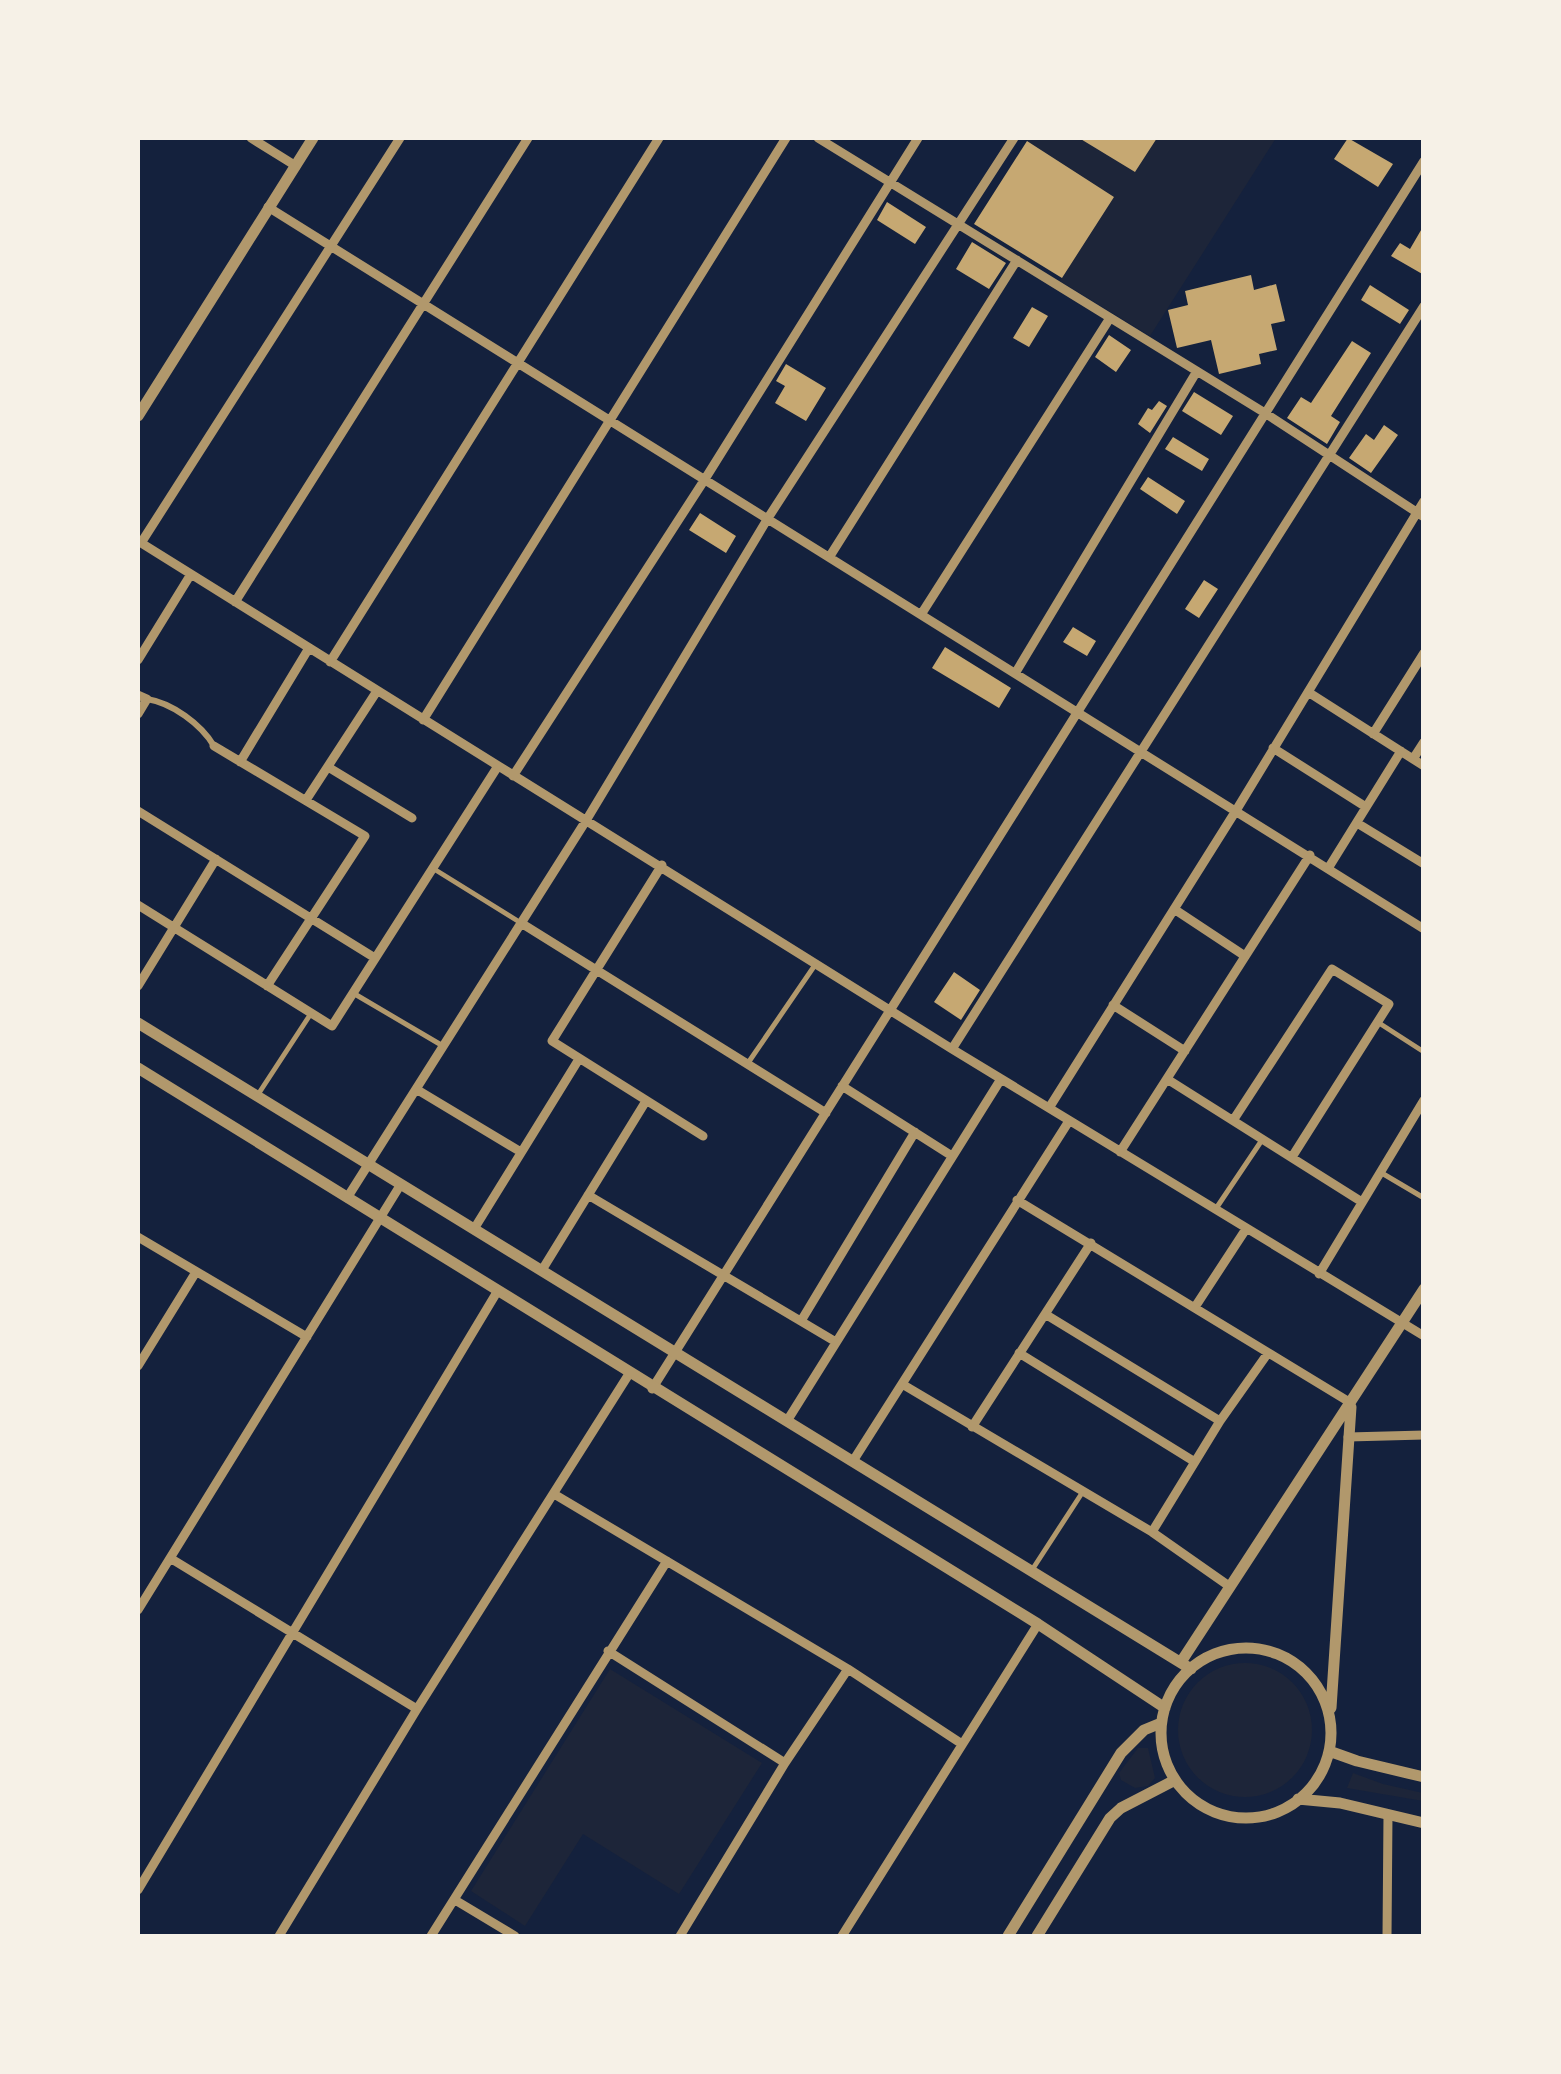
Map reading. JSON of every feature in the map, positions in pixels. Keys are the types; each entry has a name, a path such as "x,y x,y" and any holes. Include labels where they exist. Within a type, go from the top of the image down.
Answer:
{"street":[{"path":"251,138 296,166"},
{"path":"138,416 313,138"},
{"path":"400,138 139,542 952,1049 1424,1336"},
{"path":"235,602 528,138"},
{"path":"330,662 659,138"},
{"path":"423,720 786,138"},
{"path":"818,138 1266,413 1420,515"},
{"path":"513,776 918,138"},
{"path":"347,1198 586,819 768,518 1014,138"},
{"path":"652,1389 1424,161"},
{"path":"268,206 1424,929"},
{"path":"830,556 1017,260"},
{"path":"952,1049 1424,306"},
{"path":"922,613 1110,318"},
{"path":"1016,672 1197,371"},
{"path":"1048,1108 1420,515 1424,501"},
{"path":"138,660 190,574"},
{"path":"240,762 309,648"},
{"path":"1373,734 1424,653"},
{"path":"306,800 378,691"},
{"path":"1308,692 1424,766"},
{"path":"138,714 142,697 180,713 203,730 214,746 365,836 267,986"},
{"path":"1412,759 1424,742"},
{"path":"1273,748 1366,806"},
{"path":"1329,867 1400,751"},
{"path":"138,905 332,1026 498,766"},
{"path":"328,767 412,818"},
{"path":"138,811 375,958"},
{"path":"1356,822 1424,864"},
{"path":"1120,1152 1310,855"},
{"path":"138,986 216,859"},
{"path":"662,865 552,1040 702,1136"},
{"path":"1174,908 1246,956"},
{"path":"521,923 826,1113"},
{"path":"1234,1120 1332,968 1389,1004 1292,1157"},
{"path":"1113,1005 1185,1050"},
{"path":"138,1023 1186,1665"},
{"path":"474,1229 579,1059"},
{"path":"138,1068 1038,1624 1165,1708"},
{"path":"787,1421 1001,1079"},
{"path":"1167,1079 1362,1202"},
{"path":"842,1086 952,1156"},
{"path":"416,1089 522,1152"},
{"path":"1319,1274 1424,1100"},
{"path":"542,1270 646,1101"},
{"path":"852,1461 1069,1120"},
{"path":"801,1321 915,1132"},
{"path":"138,1610 402,1184"},
{"path":"588,1194 836,1342"},
{"path":"1017,1200 1351,1403"},
{"path":"1195,1307 1246,1229"},
{"path":"138,1237 306,1337"},
{"path":"972,1427 1091,1243"},
{"path":"138,1366 196,1272"},
{"path":"1351,1403 1329,1750 1318,1778 1298,1800 1265,1816 1237,1817 1202,1806 1175,1780 1163,1753 1162,1723 1172,1690 1230,1586 1424,1289"},
{"path":"138,1890 497,1292"},
{"path":"1044,1314 1220,1421"},
{"path":"1019,1353 1195,1462"},
{"path":"1152,1532 1220,1421 1268,1353"},
{"path":"278,1936 629,1374"},
{"path":"902,1384 1152,1532 1230,1586"},
{"path":"1348,1437 1424,1435"},
{"path":"554,1494 848,1669 962,1744"},
{"path":"170,1558 417,1709"},
{"path":"431,1936 667,1561"},
{"path":"842,1936 1038,1624"},
{"path":"1186,1665 1232,1649 1277,1654 1294,1662 1314,1681 1330,1722"},
{"path":"608,1652 785,1763"},
{"path":"680,1936 785,1763 848,1669"},
{"path":"1008,1936 1122,1754 1144,1730 1162,1723"},
{"path":"1329,1750 1424,1777"},
{"path":"1037,1936 1110,1818 1121,1808 1175,1780"},
{"path":"1298,1800 1340,1803 1424,1823"},
{"path":"1387,1936 1388,1816"},
{"path":"455,1900 515,1936"}],"lane":[{"path":"433,868 521,923"},
{"path":"747,1064 817,962"},
{"path":"353,992 443,1046"},
{"path":"258,1096 311,1013"},
{"path":"1377,1022 1424,1052"},
{"path":"1215,1210 1263,1138"},
{"path":"1380,1172 1424,1198"},
{"path":"1032,1570 1084,1491"}],"shaded area":[{"path":"1079,138 1135,172 1156,138 1276,138 1150,336 1060,281 1114,197 1027,141"},
{"path":"1245,1663 1271,1668 1292,1683 1307,1704 1312,1730 1307,1756 1292,1777 1271,1792 1245,1797 1219,1792 1198,1777 1183,1756 1178,1730 1183,1704 1198,1683 1219,1668"},
{"path":"610,1669 762,1763 679,1894 583,1834 525,1926 471,1891"},
{"path":"1138,1748 1148,1748 1155,1778 1148,1786 1135,1788 1121,1780 1119,1773"},
{"path":"1353,1773 1423,1793 1423,1801 1347,1788"}],"building":[{"path":"1079,138 1157,138 1135,172"},
{"path":"1348,138 1393,164 1378,187 1334,159"},
{"path":"1027,141 1114,197 1062,278 974,224"},
{"path":"887,202 926,227 915,244 877,220"},
{"path":"1424,225 1424,275 1391,256 1400,243 1410,249"},
{"path":"972,242 1006,263 989,289 956,269"},
{"path":"1251,275 1254,290 1276,284 1285,321 1271,324 1277,350 1259,354 1261,364 1219,374 1211,340 1177,348 1168,310 1188,305 1185,291"},
{"path":"1370,285 1409,310 1400,324 1361,300"},
{"path":"1032,307 1048,316 1029,347 1013,338"},
{"path":"1109,335 1131,350 1116,372 1095,357"},
{"path":"1352,341 1371,353 1331,416 1340,422 1327,444 1287,418 1301,397 1311,403"},
{"path":"786,364 826,388 806,421 775,403 785,386 776,381"},
{"path":"1194,392 1233,416 1221,435 1182,411"},
{"path":"1159,401 1167,406 1150,433 1138,424 1148,408 1152,410"},
{"path":"1384,425 1398,435 1371,473 1349,458 1366,434 1374,440"},
{"path":"1173,437 1209,459 1202,471 1165,449"},
{"path":"1148,477 1185,501 1177,514 1140,489"},
{"path":"700,513 736,536 726,553 689,530"},
{"path":"1204,580 1218,589 1199,618 1185,609"},
{"path":"1073,627 1096,641 1087,656 1063,642"},
{"path":"945,647 1011,688 999,708 932,668"},
{"path":"954,972 980,990 961,1020 934,1002"}]}
